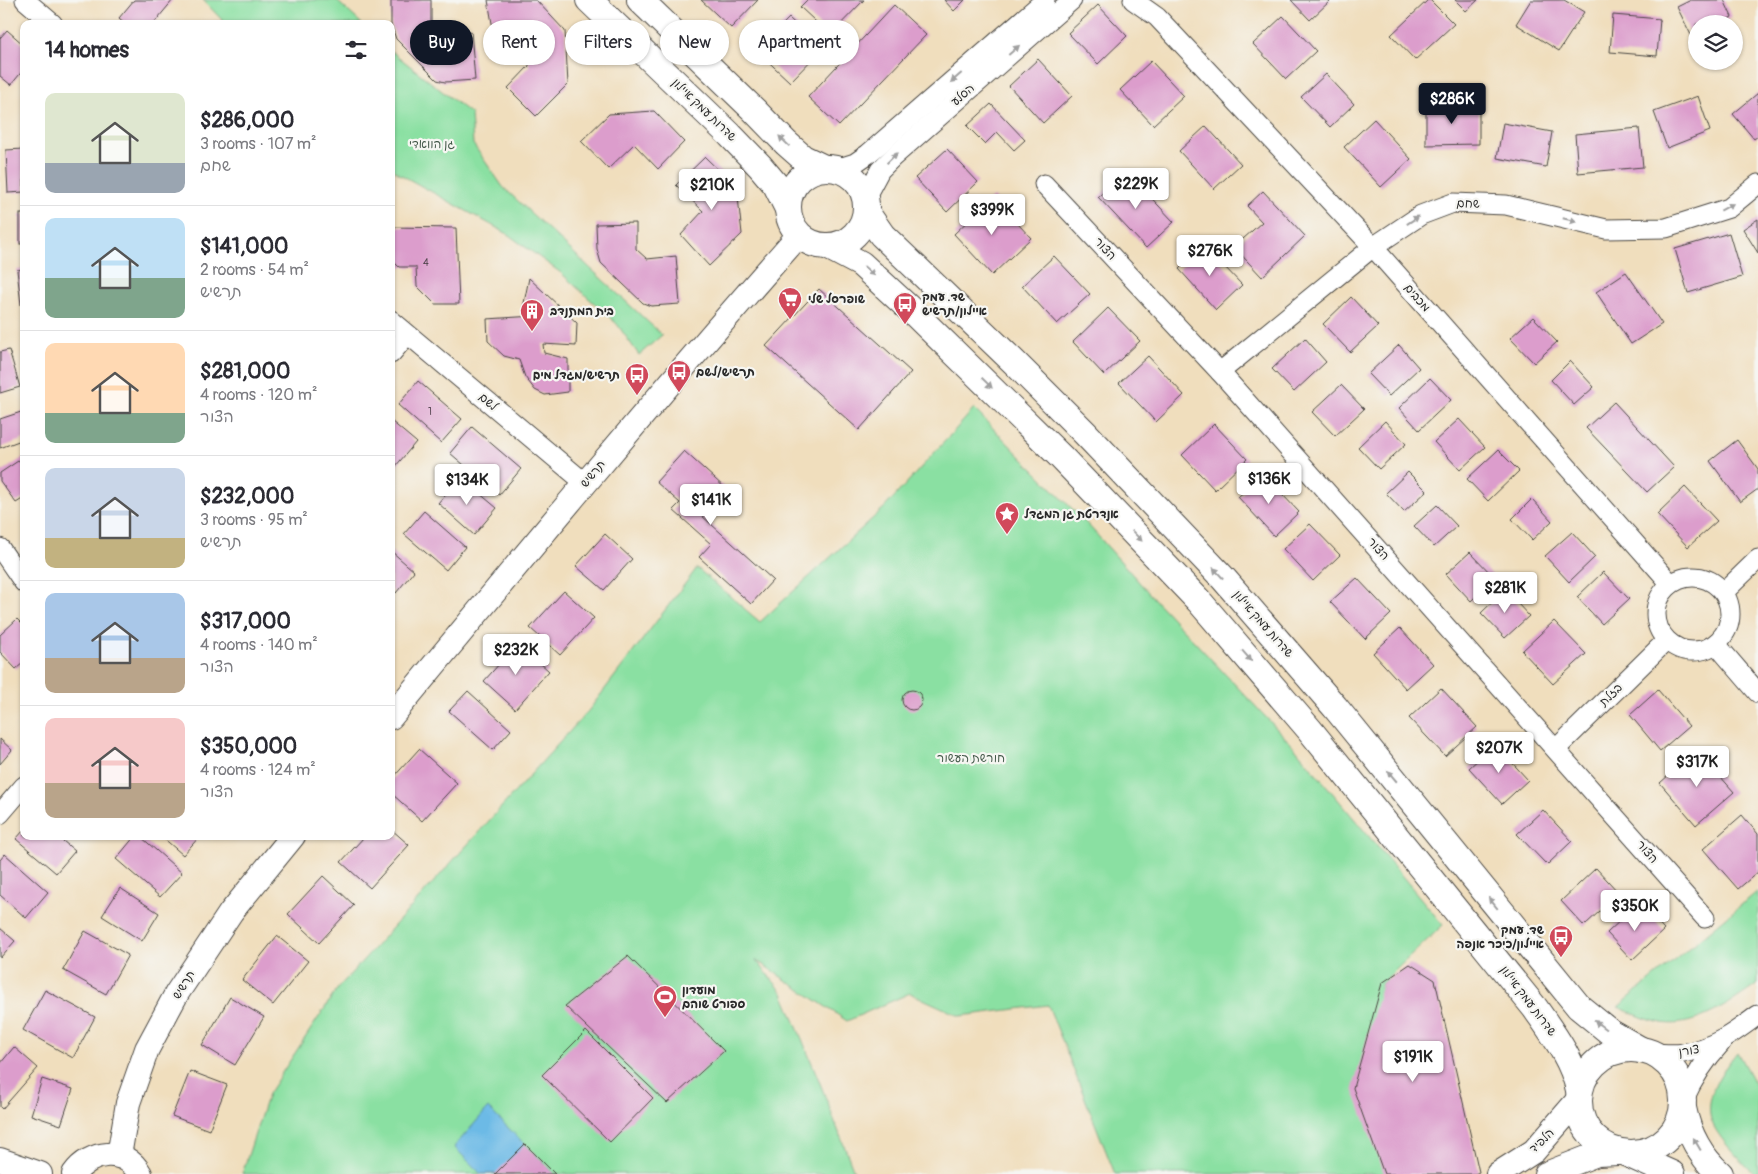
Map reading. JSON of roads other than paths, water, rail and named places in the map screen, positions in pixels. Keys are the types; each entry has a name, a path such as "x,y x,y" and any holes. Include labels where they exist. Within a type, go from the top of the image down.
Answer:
{"main road":[{"name":"שדרות עמק איילון","path":"589,0 742,147 776,185 787,207"},
{"path":"640,0 803,158 845,172 856,180 866,205 862,226 854,236 836,246 810,243 799,235 789,220 787,207 790,193 804,174 817,169 830,168"},
{"name":"שדרות עמק איילון","path":"866,205 882,234 1072,420 1223,578 1341,715 1579,1007 1611,1033 1647,1052"},
{"name":"שדרות עמק איילון","path":"827,246 861,264 942,339 1061,457 1224,629 1396,834 1535,1008 1567,1057 1576,1075 1579,1095"},
{"path":"1672,1174 1601,1145 1588,1132 1578,1109 1579,1095 1586,1073 1598,1060 1612,1052 1630,1048 1647,1052 1664,1060 1676,1074 1683,1091 1686,1123 1693,1138 1702,1154 1720,1174"},
{"path":"1621,1153 1636,1154 1654,1149 1666,1140 1678,1126 1683,1104"}],"street":[{"path":"24,0 48,20"},
{"name":"הסלע","path":"830,168 855,162 881,144 1045,0"},
{"name":"הסלע","path":"866,205 880,170 893,157 1072,0"},
{"name":"מכבים","path":"1133,0 1157,17 1373,248 1671,584"},
{"name":"מכבים","path":"1148,0 1157,17"},
{"name":"הצור","path":"1044,184 1220,372 1706,918"},
{"name":"שחם","path":"1220,372 1373,248 1420,215 1453,202 1506,205 1606,229 1666,228 1729,208 1758,184"},
{"name":"תרשיש","path":"395,712 704,342 799,235"},
{"name":"לשם","path":"395,324 585,483"},
{"path":"395,349 407,335"},
{"path":"0,548 20,577"},
{"path":"1724,592 1758,559"},
{"path":"1699,577 1715,584 1724,592 1730,605 1730,620 1726,633 1716,644 1704,650 1690,652 1677,648 1666,641 1659,630 1656,618 1657,605 1662,594 1671,584 1681,578 1699,577"},
{"name":"בזלת","path":"1556,749 1666,641"},
{"path":"1716,644 1758,693"},
{"path":"0,814 20,791"},
{"name":"תרשיש","path":"118,1156 131,1094 148,1049 177,994 231,912 290,840"},
{"name":"צורן","path":"1683,1104 1693,1081 1708,1057 1724,1040 1758,1015"},
{"name":"צורן","path":"1647,1052 1682,1053 1704,1048 1724,1040"},
{"name":"הלפיד","path":"1498,1174 1534,1150 1563,1120 1579,1095"},
{"path":"1546,1174 1597,1154 1621,1153"},
{"path":"74,1174 82,1163 93,1157 106,1154 118,1156 129,1161 140,1174"},
{"path":"0,1160 40,1174"}],"water":[{"path":"488,1108 554,1173 481,1174 454,1147"}],"place":[{"name":"שופרסל שלי","path":"790,320"},
{"name":"שד. עמק איילון/תרשיש","path":"905,325"},
{"name":"בית המתנדב","path":"532,332"},
{"name":"תרשיש/לשם","path":"679,393"},
{"name":"תרשיש/מגדל מים","path":"637,396"},
{"name":"אנדרטת גן המגדל","path":"1007,535"},
{"name":"שד. עמק איילון/כיכר אנפה","path":"1561,958"},
{"name":"מועדון ספורט שוהם","path":"665,1018"}],"park label":[{"name":"גן הוואדי","path":"432,144"},
{"name":"חורשת העשור","path":"971,758"}]}
